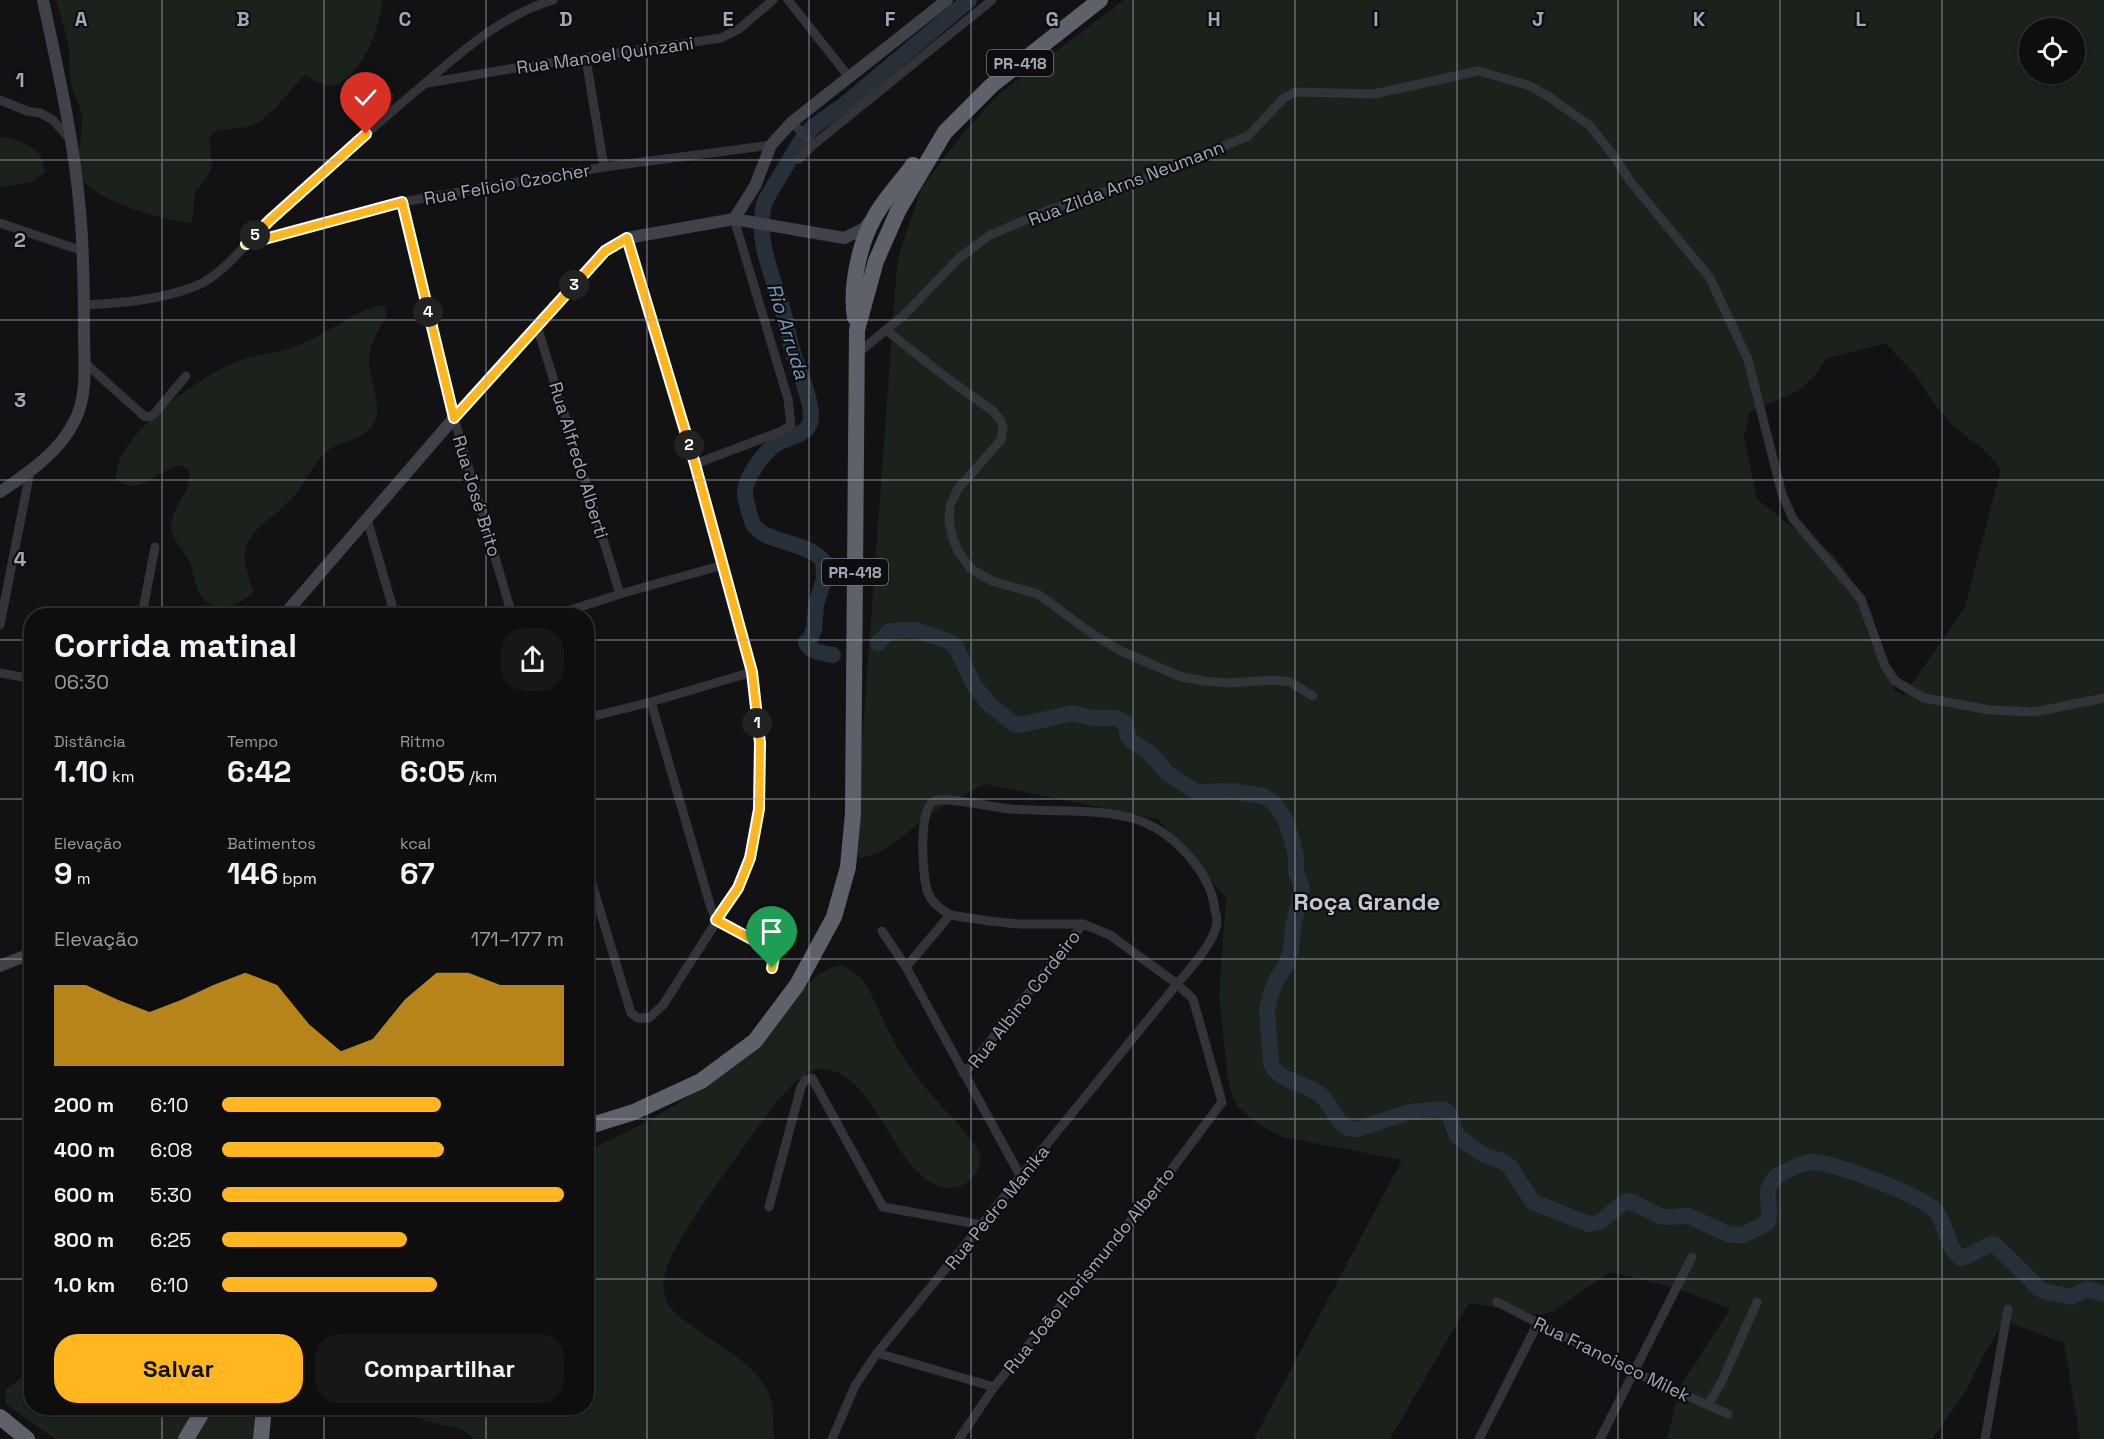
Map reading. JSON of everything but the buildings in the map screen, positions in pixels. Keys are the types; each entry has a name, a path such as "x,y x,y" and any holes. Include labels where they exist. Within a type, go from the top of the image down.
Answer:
{"highway":[{"name":"PR-418","path":"594,1124 634,1112 701,1081 755,1041 797,986 834,916 848,867 853,813 857,330 876,261 897,211 945,132 992,85 1100,0"},
{"path":"857,330 855,285 860,255 874,218 917,161 945,132"},
{"path":"186,1439 200,1415"},
{"path":"261,1439 263,1415"},
{"path":"0,1417 27,1439"}],"main road":[{"path":"0,492 30,472 59,443 75,421 83,393 83,251 78,191 63,93 43,0"},
{"path":"734,219 755,186 771,145 792,122 947,0"},
{"path":"290,608 454,418 605,251 627,238 734,219 844,238 862,229 874,218"},
{"path":"844,238 860,255"},
{"path":"0,966 24,956"}],"street":[{"path":"84,305 156,297 197,285 219,272 270,220 322,173 478,38 531,6 553,0"},
{"name":"Rua Manoel Quinzani","path":"425,83 721,38 739,29 773,0"},
{"path":"788,0 849,77"},
{"path":"799,159 813,145 993,0"},
{"path":"586,58 604,167"},
{"name":"Rua Zilda Arns Neumann","path":"857,354 904,315 959,258 990,235 1049,210 1155,175 1248,135 1284,98 1294,92 1374,94 1478,71 1528,85 1551,98 1590,126 1630,181 1710,278 1748,360 1782,494 1794,519 1861,599 1885,666 1896,681 1924,698 1990,710 2035,712 2104,698"},
{"path":"0,100 27,111 40,112 53,120 69,138"},
{"path":"792,122 813,145"},
{"name":"Rua Felicio Czocher","path":"246,244 402,202 604,167 771,145"},
{"name":"Rua José Brito","path":"402,202 454,418 510,608"},
{"path":"695,464 791,425 788,399 734,219"},
{"path":"0,223 83,251"},
{"path":"594,890 631,1013 638,1018 649,1018 663,1005 738,888 750,858 759,809 760,743 752,672 695,464 627,238"},
{"name":"Rua Alfredo Alberti","path":"537,326 620,594"},
{"path":"886,330 993,411 1001,421 1003,428 1001,440 957,490 950,506 949,522 953,539 958,551 971,569 992,581 1038,594 1119,650 1181,677 1204,681 1274,680 1290,682 1313,696"},
{"path":"84,362 144,416 150,417 186,376"},
{"path":"0,625 30,472"},
{"path":"367,519 392,605"},
{"path":"143,608 155,547"},
{"path":"577,608 723,565"},
{"path":"594,716 752,672"},
{"path":"0,673 24,678"},
{"path":"651,702 716,920 770,949 774,957 772,968"},
{"name":"Rua Pedro Manika","path":"832,1439 855,1386 877,1353 1204,952 1217,923 1214,900 1190,856 1170,838 1139,820 1099,813 993,808 936,800 930,804 925,814 924,882 932,900 950,915"},
{"path":"906,967 950,915 1019,924 1083,924 1110,935 1177,984"},
{"name":"Rua Albino Cordeiro","path":"964,1074 1083,924"},
{"path":"882,931 906,967 1021,1177"},
{"name":"Rua João Florismundo Alberto","path":"959,1439 994,1388 1163,1181 1222,1102 1193,999 1177,984"},
{"path":"769,1207 801,1087 805,1080 812,1078 883,1207 983,1225"},
{"path":"1600,1439 1692,1257"},
{"name":"Rua Francisco Milek","path":"1497,1302 1634,1372 1728,1414"},
{"path":"1708,1405 1722,1381 1757,1302"},
{"path":"1985,1439 2008,1309"},
{"path":"1479,1439 1538,1323"},
{"path":"877,1353 994,1388"}],"shaded area":[{"path":"56,0 383,0 376,31 367,51 356,69 342,82 328,85 305,75 266,117 258,122 250,126 213,132 209,140 212,167 207,178 195,191 192,223 128,207 96,192 85,182 78,165 82,127 81,112 73,91 69,73 69,49"},
{"path":"1124,0 2104,0 2104,1439 2080,1439 2064,1343 2004,1321 1966,1391 1932,1439 1667,1439 1684,1380 1730,1309 1671,1288 1610,1272 1554,1311 1541,1315 1469,1303 1390,1439 1254,1439 1402,1160 1283,1137 1261,1126 1238,1107 1228,1081 1219,996 1226,898 1158,819 985,784 937,810 879,852 860,858 856,853 855,839 898,260 922,187 964,132 1000,93","holes":["1886,343 1915,375 1953,426 1985,451 2001,469 1965,607 1904,695 1895,691 1862,613 1853,584 1845,570 1833,555 1816,541 1798,532 1757,499 1744,436 1750,412 1798,391 1812,379 1826,359"]},
{"path":"0,137 17,141 33,149 41,157 45,172 32,182 0,187"},
{"path":"379,305 385,307 387,315 373,341 369,358 377,409 373,425 364,434 334,447 323,455 290,501 252,536 247,544 245,562 254,592 231,606 215,607 209,604 197,588 187,557 171,528 173,516 188,485 190,471 181,465 140,485 124,484 116,478 119,462 129,444 162,410 202,380 221,369 245,359 298,346"},
{"path":"843,966 863,981 903,1057 971,1140 980,1156 980,1162 976,1173 963,1185 952,1188 933,1184 917,1171 902,1153 861,1092 845,1077 825,1069 813,1071 801,1078 767,1114 679,1241 667,1267 664,1288 669,1305 677,1314 733,1354 760,1379 771,1400 774,1439 473,1439 464,1431 425,1421 412,1415 594,1415 594,1148 657,1116 706,1084 734,1060 817,976 830,968"},
{"path":"24,1376 24,1415 191,1415 177,1439 55,1439 6,1404 6,1389"},
{"path":"205,1415 254,1415 254,1439 190,1439"}],"waterway":[{"name":"Rio Arruda","path":"833,655 813,650 806,642 810,639 814,629 816,605 824,579 823,561 815,554 762,533 755,527 745,492 748,480 761,459 776,444 805,430 810,423 811,416 803,380 792,350 766,255 762,214 765,201 802,139 814,126 844,105 969,0"},
{"name":"Rio Arruda","path":"878,643 890,631 916,630 948,641 956,647 974,685 988,703 1014,724 1021,725 1072,713 1093,718 1115,718 1125,723 1128,736 1132,741 1151,754 1167,773 1196,792 1233,791 1263,796 1273,802 1284,817 1292,840 1296,856 1296,872 1302,888 1293,927 1291,951 1285,967 1276,980 1267,1010 1271,1064 1287,1079 1316,1091 1322,1096 1345,1126 1358,1129 1409,1112 1443,1109 1449,1114 1457,1136 1482,1154 1504,1162 1510,1167 1533,1202 1589,1224 1600,1222 1623,1203 1630,1201 1665,1217 1689,1216 1730,1235 1743,1235 1767,1223 1770,1212 1768,1190 1774,1179 1803,1164 1822,1163 1876,1180 1927,1204 1939,1216 1952,1248 1961,1258 1994,1244 2044,1291 2071,1297 2087,1289 2104,1294"}],"district":[{"name":"Roça Grande","path":"1367,901"}],"route":[{"path":"366,134 246,244 402,202 454,418 605,251 627,238 695,464 752,672 760,743 759,809 750,858 738,888 716,920 770,949 774,957 772,968"}]}
